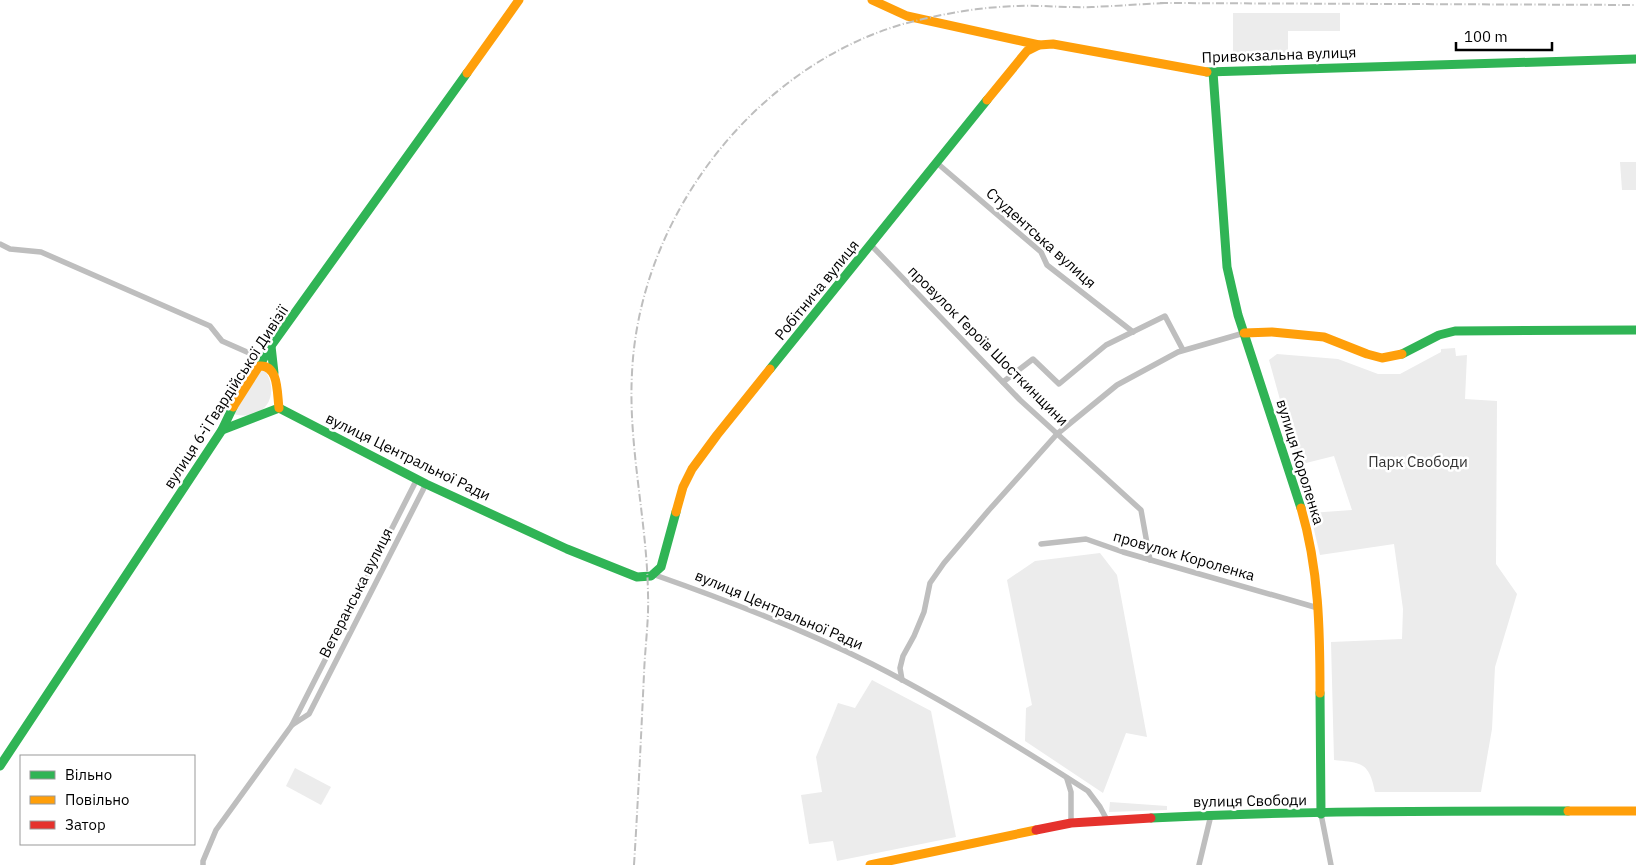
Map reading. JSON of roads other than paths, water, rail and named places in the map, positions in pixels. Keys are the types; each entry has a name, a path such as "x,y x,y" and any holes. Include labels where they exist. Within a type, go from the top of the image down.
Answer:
{"main road":[{"name":"вулиця 6-ї Гвардійської Дивізії","path":"0,766 222,430 230,412 271,346 519,0"},
{"name":"Привокзальна вулиця","path":"872,0 907,16 1039,44 1053,44 1197,71 1636,59"},
{"name":"Робітнича вулиця","path":"655,575 661,567 683,488 692,469 1027,51 1039,44"},
{"name":"вулиця Короленка","path":"1213,72 1228,267 1238,315 1296,490 1310,540 1318,608 1320,649 1321,814"},
{"path":"1244,333 1272,332 1324,337 1382,358 1396,356 1412,350 1439,335 1455,331 1636,330"},
{"path":"222,430 279,408 271,346"},
{"path":"261,363 269,366 274,373"},
{"name":"вулиця Центральної Ради","path":"279,408 426,484 567,549 637,576 648,578 655,575"},
{"path":"230,412 232,418 244,422"},
{"name":"вулиця Свободи","path":"870,865 1071,823 1106,820 1210,815 1438,811 1636,811"}],"street":[{"name":"Студентська вулиця","path":"937,163 1041,252 1048,265 1132,330"},
{"path":"0,244 10,249 41,252 210,326 222,341 261,363"},
{"name":"провулок Героїв Шосткинщини","path":"871,246 1020,400 1141,510 1150,560"},
{"path":"1003,382 1033,359 1059,384 1106,345 1132,330 1164,316 1183,350"},
{"path":"902,680 900,668 903,656 924,612 930,583 983,516 1057,434 1117,386 1183,350 1244,333"},
{"name":"Ветеранська вулиця","path":"292,725 416,479"},
{"name":"Ветеранська вулиця","path":"292,725 308,714 426,484"},
{"name":"провулок Короленка","path":"1041,544 1086,539 1150,560 1318,608"},
{"name":"вулиця Центральної Ради","path":"655,575 719,597 782,623 902,680 989,730 1088,791 1106,820"},
{"path":"203,865 216,830 292,725"},
{"path":"1067,779 1071,792 1071,823"},
{"name":"вулиця Короленка","path":"1321,814 1331,865"},
{"path":"1198,865 1210,815"}],"railway":[{"path":"1160,3 1636,5"},
{"path":"634,865 648,604 645,539 635,456 631,401 632,373 640,315 656,259 681,206 714,157 753,113 798,75 849,45 903,24 974,9 1018,6 1083,7 1166,3"}],"park label":[{"name":"Парк Свободи","path":"1418,462"}]}
